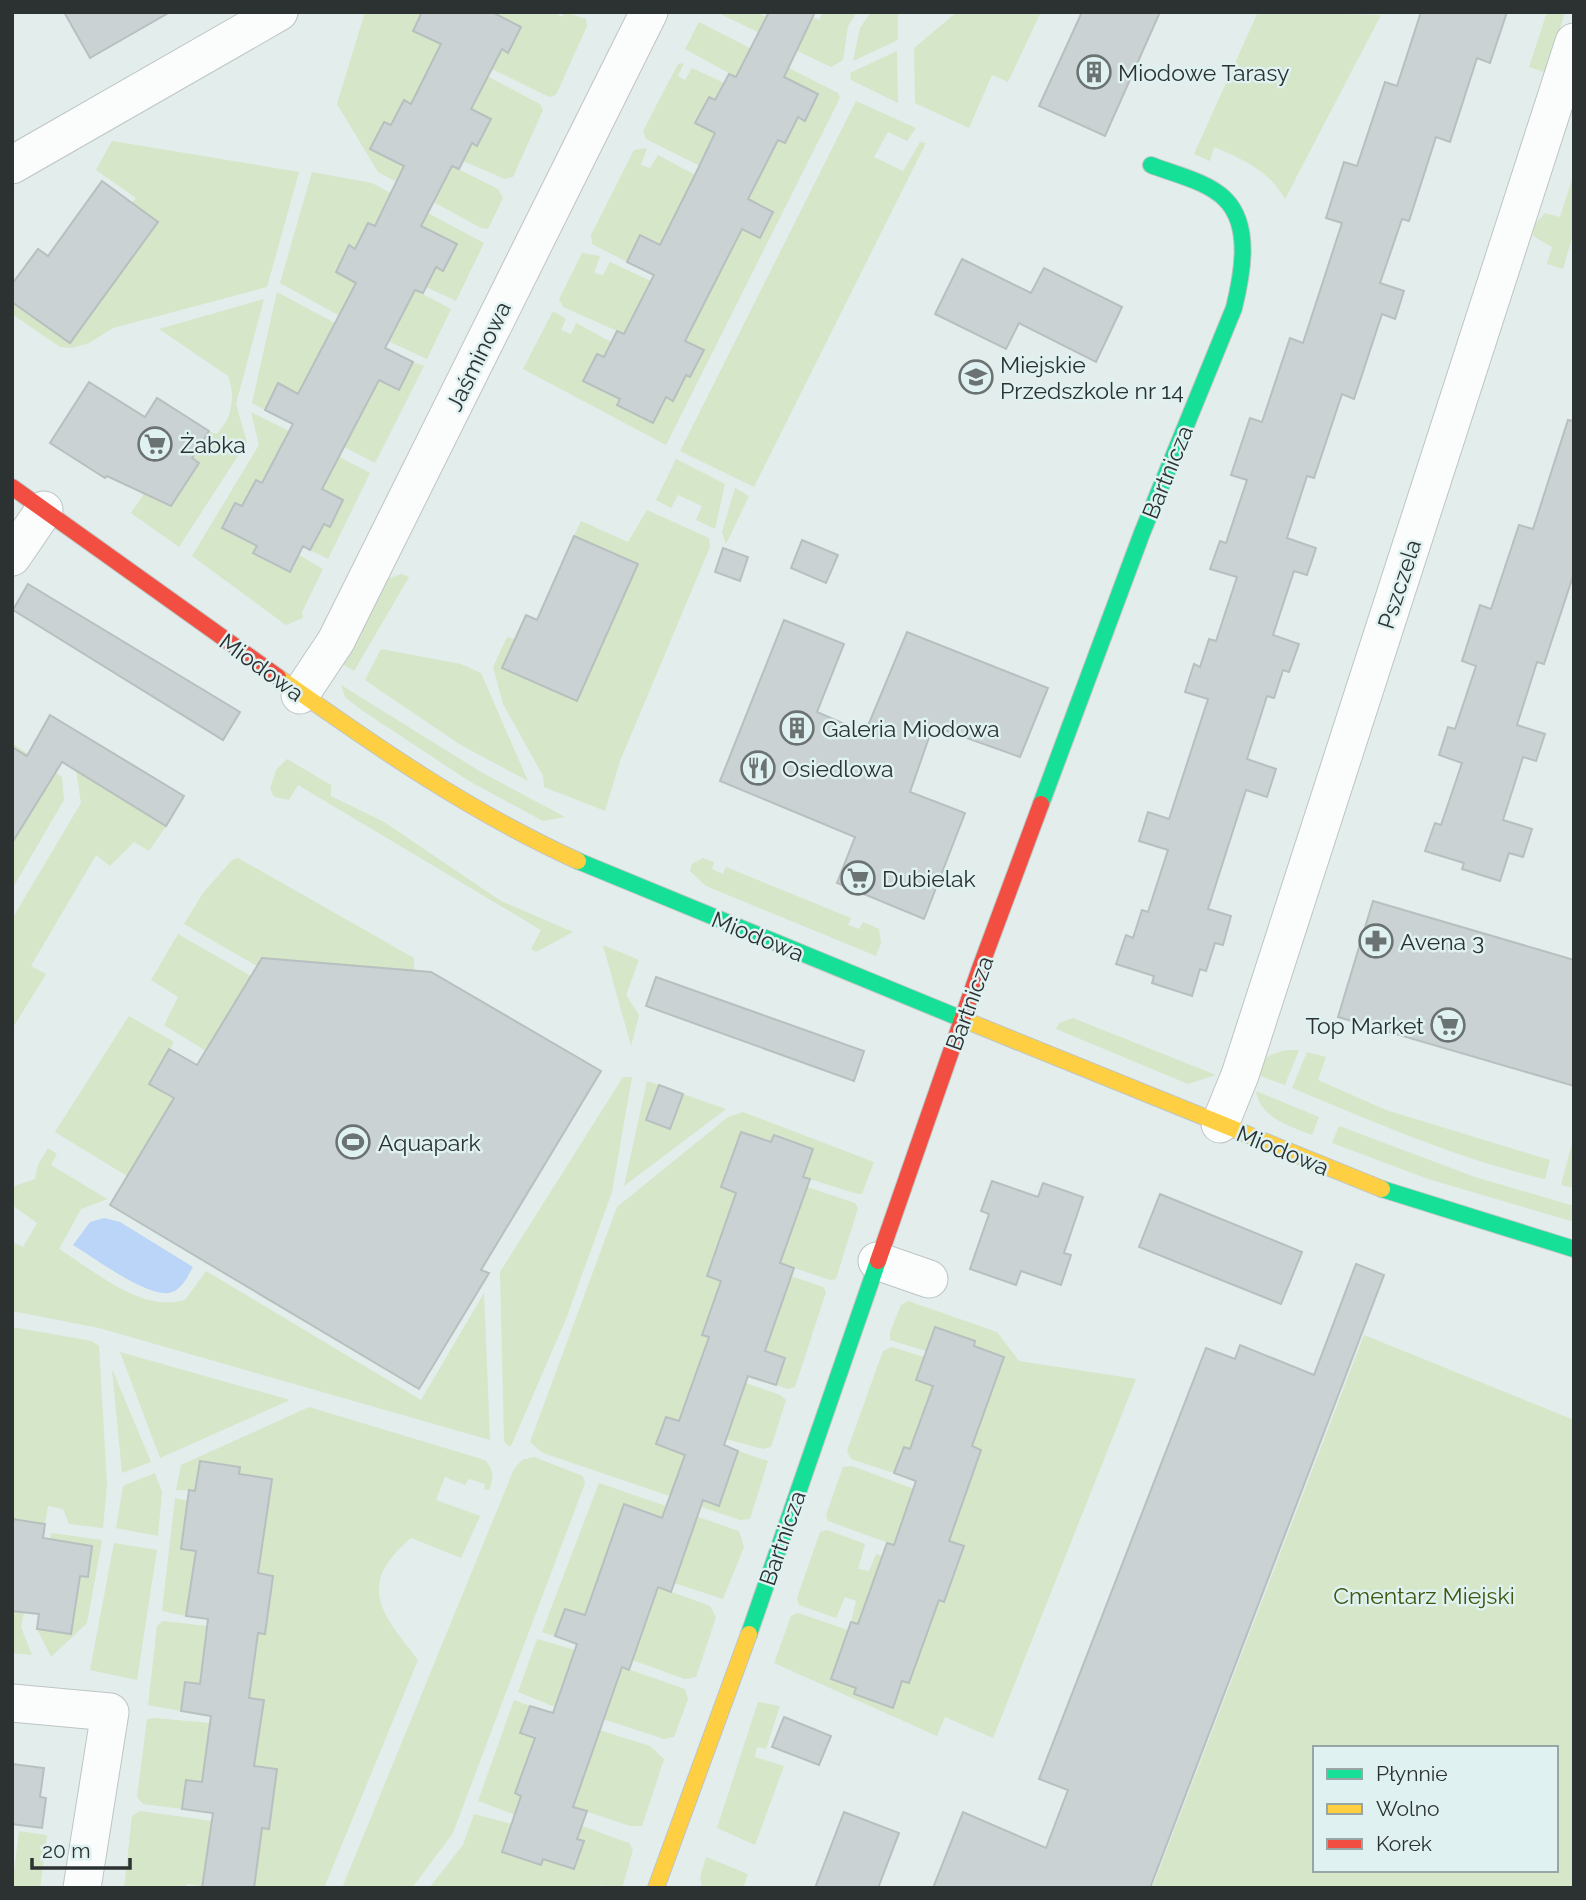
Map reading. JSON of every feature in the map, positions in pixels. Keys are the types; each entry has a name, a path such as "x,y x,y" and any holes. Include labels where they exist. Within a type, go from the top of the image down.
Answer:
{"street":[{"path":"12,165 279,12"},
{"name":"Jaśminowa","path":"300,695 335,641 649,12"},
{"name":"Pszczela","path":"1220,1124 1240,1074 1574,42"},
{"name":"Bartnicza","path":"656,1888 739,1664 963,1020 1142,533 1225,331 1239,288 1242,244 1237,220 1224,198 1151,165"},
{"name":"Miodowa","path":"12,487 300,695 442,792 546,846 963,1020 1425,1205 1574,1249"},
{"path":"12,556 44,510"},
{"path":"877,1261 929,1279"},
{"path":"12,1703 110,1712 82,1888"}],"green space":[{"path":"365,12 422,12 413,31 449,49 411,104 404,100 391,125 384,122 370,149 406,167 439,192 452,166 498,189 503,198 488,229 481,228 378,172 337,104"},
{"path":"492,12 554,12 562,17 565,12 586,19 587,26 556,95 549,97 492,69 501,49 509,52 521,27"},
{"path":"716,12 756,12 766,17 763,24 799,42 813,17 819,20 823,12 857,12 848,26 843,60 831,67"},
{"path":"871,12 898,12 898,40 853,61 860,28"},
{"path":"957,12 1041,12 1008,82 992,75 969,128 915,103 914,48"},
{"path":"1258,12 1381,15 1285,199 1263,173 1235,156 1214,147 1210,161 1194,154"},
{"path":"1547,12 1565,12 1547,73 1529,67"},
{"path":"699,22 838,93 840,98 666,445 523,369 553,311 566,319 561,330 571,334 576,323 611,342 604,357 597,354 585,382 620,399 617,405 652,423 666,397 673,401 686,375 690,377 704,350 671,334 702,308 742,229 760,238 739,195 798,117 805,120 818,94 784,77 736,77 685,49"},
{"path":"897,51 898,103 851,80 850,73"},
{"path":"684,63 678,76 685,80 692,68 724,83 716,100 708,97 695,122 731,141 706,169 646,139 643,131 678,64"},
{"path":"481,73 540,104 543,110 513,177 505,179 463,161 472,143 478,146 491,120 457,103"},
{"path":"856,101 916,128 907,141 888,132 874,157 903,171 920,142 926,143 754,487 680,451"},
{"path":"112,141 299,172 267,287 113,328 89,343 72,348 60,347 12,314 12,302 70,343 158,222 132,203 136,198 96,170"},
{"path":"647,148 641,165 650,168 658,155 695,175 660,245 640,235 627,262 592,244 591,235 634,150"},
{"path":"312,172 372,183 484,243 456,301 426,287 436,267 442,270 456,244 421,226 388,200 375,226 368,223 355,249 349,246 336,272 370,290 345,319 280,283"},
{"path":"1574,173 1574,231 1563,269 1547,264 1552,247 1533,236 1535,224 1545,213 1560,217"},
{"path":"582,253 600,256 594,273 603,275 610,262 651,281 624,334 563,307 559,299"},
{"path":"415,290 451,309 427,359 388,341"},
{"path":"277,292 335,323 298,394 278,384 265,410 252,403"},
{"path":"264,299 236,404 247,442 179,547 131,513 144,494 171,505 192,458 208,431 217,434 226,421 232,392 228,376 159,329"},
{"path":"413,362 424,366 375,463 344,447 379,380 399,390"},
{"path":"251,412 289,431 262,483 256,480 242,506 235,503 222,528 257,546 253,553 289,572 299,555 323,569 302,612 303,618 286,625 192,556 259,445"},
{"path":"332,453 370,473 328,559 310,550 324,524 330,526 343,500 308,482"},
{"path":"676,459 725,484 715,529 696,520 702,506 678,495 671,508 656,500"},
{"path":"735,488 749,496 726,544 722,532"},
{"path":"647,510 709,538 710,547 620,761 605,811 544,787 543,776 503,704 493,667 507,637 515,639 638,564 574,536 581,521 628,542"},
{"path":"402,574 409,577 354,671 342,664 383,580"},
{"path":"381,649 461,664 481,673 528,781 459,744 365,680"},
{"path":"341,685 481,772 565,817 543,821 469,781 360,709 345,697"},
{"path":"12,743 62,777 64,800 12,889 12,825 20,830 51,779 12,747"},
{"path":"287,759 331,785 331,796 384,822 501,901 573,932 536,952 531,949 541,930 298,785 289,800 274,797 270,789 276,770"},
{"path":"76,770 166,826 149,851 134,842 110,866 96,855 31,966 46,974 12,1029 12,919 81,803"},
{"path":"238,858 414,958 414,971 263,958 257,966 184,924 203,893 232,860"},
{"path":"703,858 714,862 712,869 723,874 726,867 851,918 848,925 859,929 863,922 879,929 881,943 876,956 706,886 690,871 692,864"},
{"path":"178,934 251,976 206,1051 164,1025 178,997 151,980"},
{"path":"603,945 639,960 626,995 639,1015 631,1046"},
{"path":"129,1016 174,1042 149,1084 174,1099 127,1176 55,1132"},
{"path":"1073,1018 1216,1075 1188,1084 1056,1029 1059,1023"},
{"path":"1299,1050 1285,1085 1255,1074 1262,1062 1272,1054"},
{"path":"1307,1052 1326,1057 1318,1080 1386,1110 1550,1160 1545,1179 1448,1150 1292,1088"},
{"path":"623,1077 632,1077 612,1192 566,1319 511,1446 508,1446 504,1441 500,1272"},
{"path":"647,1081 659,1085 647,1121 670,1128 683,1094 726,1109 624,1186"},
{"path":"1256,1091 1319,1117 1312,1135 1277,1120 1263,1108"},
{"path":"743,1112 874,1162 862,1194 858,1194 803,1177 813,1149 774,1135 771,1142 742,1132 722,1187 736,1193 707,1275 721,1281 702,1335 709,1337 679,1421 666,1417 656,1444 694,1458 691,1465 682,1463 673,1490 718,1506 738,1451 768,1461 750,1519 740,1520 543,1453 530,1442 617,1207 728,1117"},
{"path":"1339,1126 1475,1177 1574,1206 1574,1222 1428,1179 1332,1143"},
{"path":"1574,1136 1574,1188 1561,1185"},
{"path":"48,1148 57,1154 51,1165 107,1199 81,1209 59,1249 119,1288 152,1301 185,1300 206,1271 421,1400 484,1293 490,1440 99,1328 12,1311 12,1242 23,1247 37,1223 12,1205 12,1187 35,1179 38,1165"},
{"path":"807,1187 855,1203 858,1208 836,1279 830,1280 780,1263"},
{"path":"791,1276 823,1287 826,1292 795,1387 788,1389 776,1385 785,1358 765,1351"},
{"path":"908,1301 997,1332 1019,1361 1136,1379 993,1738 945,1717 937,1736 774,1663 791,1616 798,1613 848,1630 855,1694 893,1708 902,1681 909,1683 939,1600 944,1601 941,1538 952,1533 981,1450 958,1441 984,1412 1004,1357 974,1346 975,1341 935,1327 926,1351 890,1340 890,1332 901,1305"},
{"path":"12,1327 92,1341 99,1346 107,1484 103,1528 69,1524 63,1509 48,1506 45,1524 12,1519"},
{"name":"Cmentarz Miejski","path":"1364,1335 1574,1420 1574,1888 1152,1888"},
{"path":"892,1347 924,1357 916,1380 940,1388 930,1393 910,1449 904,1447 894,1473 851,1459 847,1451 883,1351"},
{"path":"120,1352 290,1400 160,1458"},
{"path":"112,1369 151,1462 122,1473"},
{"path":"746,1383 780,1395 786,1400 771,1447 763,1449 726,1439"},
{"path":"309,1407 485,1460 492,1471 492,1478 489,1490 484,1489 485,1484 469,1479 465,1485 445,1477 436,1500 480,1516 461,1558 411,1538 383,1570 379,1585 385,1614 418,1660 324,1888 254,1888 262,1828 269,1828 277,1770 246,1765 255,1758 264,1701 240,1697 250,1690 258,1633 265,1634 273,1576 241,1571 240,1467 200,1461 195,1491 176,1490 181,1465"},
{"path":"534,1457 583,1476 585,1483 453,1833 412,1888 342,1888 514,1469 522,1460"},
{"path":"852,1466 914,1489 894,1545 828,1521 826,1515 843,1467"},
{"path":"155,1473 162,1492 158,1536 116,1528 123,1486"},
{"path":"599,1483 739,1531 744,1547 723,1599 674,1583 662,1518 624,1505 585,1615 565,1609 555,1636 542,1632"},
{"path":"175,1498 188,1501 213,1553 191,1587 186,1616 162,1611"},
{"path":"827,1530 865,1544 858,1569 869,1571 876,1554 883,1556 858,1624 851,1622 856,1601 845,1597 836,1618 799,1605 797,1598 820,1532"},
{"path":"51,1533 102,1540 87,1623 51,1657 37,1629 71,1634 80,1576 88,1577 92,1546 50,1539"},
{"path":"114,1543 157,1550 137,1680 90,1670"},
{"path":"658,1587 710,1606 716,1617 696,1677 685,1679 632,1660"},
{"path":"12,1611 24,1612 21,1627 32,1655 12,1653"},
{"path":"163,1621 208,1626 200,1684 185,1682 181,1711 148,1705 157,1626"},
{"path":"537,1639 575,1650 555,1707 518,1692"},
{"path":"622,1667 685,1689 688,1699 674,1737 664,1739 603,1719"},
{"path":"514,1700 530,1706 521,1733 535,1738 516,1792 522,1796 515,1815 478,1801"},
{"path":"758,1702 780,1706 766,1749 757,1747 755,1757 784,1766 755,1845 717,1828"},
{"path":"147,1719 210,1723 202,1782 182,1809 143,1804 137,1797"},
{"path":"599,1730 650,1746 664,1759 642,1826 630,1826 573,1807"},
{"path":"140,1811 212,1821 211,1887 187,1884 186,1888 124,1888 132,1816"},
{"path":"474,1814 512,1824 502,1852 541,1865 543,1859 574,1869 584,1841 577,1839 582,1826 629,1843 633,1850 623,1885 619,1888 601,1885 600,1888 429,1888 463,1845"},
{"path":"19,1831 47,1835 40,1888 12,1888"},
{"path":"706,1857 748,1874 743,1888 702,1888 700,1877"}],"water":[{"path":"104,1218 120,1222 193,1267 182,1285 172,1292 151,1290 122,1276 73,1245 90,1222"}],"building":[{"path":"64,12 170,12 90,58"},
{"path":"422,12 492,12 521,27 508,53 502,49 471,109 491,119 477,146 472,143 459,169 452,166 421,226 457,244 443,271 436,267 423,293 415,290 385,348 413,362 399,390 379,380 322,489 343,500 330,527 324,524 310,550 303,546 290,572 253,553 257,546 222,528 235,503 242,506 256,480 262,483 293,424 265,410 278,383 298,394 356,283 336,272 349,245 355,249 368,223 375,226 404,166 370,149 384,122 391,125 404,100 411,104 441,44 413,31"},
{"path":"769,12 815,12 784,77 818,94 805,121 798,117 785,143 778,140 748,199 773,212 760,238 742,229 685,341 704,350 690,377 686,375 673,401 666,397 653,423 617,405 620,399 583,381 597,354 604,357 617,331 624,334 654,275 627,262 640,235 660,245 695,175 715,133 695,123 709,97 715,100 729,74 736,77"},
{"name":"Miodowe Tarasy","path":"1082,12 1160,12 1105,136 1039,106"},
{"path":"1421,12 1507,12 1490,63 1477,58 1450,142 1436,137 1409,221 1402,219 1380,283 1404,291 1395,319 1382,314 1354,399 1342,394 1314,478 1307,476 1287,538 1316,548 1307,575 1294,571 1273,635 1299,644 1289,672 1283,670 1274,698 1267,696 1247,759 1276,769 1267,797 1246,790 1208,909 1231,916 1223,945 1215,943 1206,971 1200,969 1192,996 1152,983 1154,976 1116,964 1126,935 1133,938 1142,910 1148,912 1168,850 1139,841 1148,812 1169,819 1208,699 1185,692 1194,664 1200,667 1209,639 1216,641 1237,577 1210,569 1220,541 1226,543 1247,480 1231,475 1250,418 1262,422 1290,338 1303,343 1342,223 1326,218 1344,162 1357,166 1385,82 1397,86"},
{"path":"102,181 158,222 70,343 12,302 12,284 38,249 48,256"},
{"path":"962,259 1031,293 1044,268 1122,307 1096,362 1019,323 1006,349 935,314"},
{"path":"89,382 145,417 157,398 209,431 192,458 199,463 171,506 107,476 105,478 50,443"},
{"path":"1568,420 1574,421 1574,573 1544,664 1537,662 1517,725 1545,734 1536,761 1523,757 1503,820 1532,829 1523,857 1509,853 1500,881 1462,869 1464,863 1425,851 1435,823 1441,825 1462,763 1439,755 1448,727 1455,729 1476,666 1462,661 1480,605 1491,609 1519,525 1533,529"},
{"path":"574,536 638,564 577,701 502,668 526,615 537,620"},
{"path":"802,540 838,555 826,583 791,568"},
{"path":"723,548 748,557 740,581 715,572"},
{"path":"28,584 240,712 223,740 13,610"},
{"path":"784,620 844,644 817,712 865,733 907,632 1048,688 1020,757 933,726 910,792 965,813 924,919 837,883 855,837 720,781"},
{"path":"50,715 184,796 166,826 62,762 12,843 12,747 27,756"},
{"path":"1373,901 1574,960 1574,1086 1338,1017"},
{"name":"Aquapark","path":"262,958 431,972 601,1071 481,1270 489,1273 419,1389 110,1205 174,1098 149,1084 169,1049 197,1065"},
{"path":"656,977 864,1051 854,1081 646,1006"},
{"path":"659,1085 683,1094 670,1129 646,1120"},
{"path":"741,1132 771,1142 774,1135 813,1149 803,1177 810,1179 780,1263 794,1268 765,1351 785,1358 776,1385 748,1376 724,1445 738,1451 719,1506 703,1500 671,1592 658,1587 629,1670 622,1667 573,1807 587,1811 577,1839 584,1841 574,1869 543,1859 541,1865 502,1852 521,1796 515,1793 535,1738 520,1733 530,1706 553,1713 577,1644 555,1636 565,1609 585,1615 624,1504 662,1518 685,1455 656,1444 666,1417 679,1421 709,1337 702,1335 721,1281 707,1276 736,1193 721,1187"},
{"path":"992,1181 1038,1197 1043,1183 1083,1197 1064,1253 1071,1255 1061,1285 1021,1271 1016,1285 970,1269 989,1214 981,1211"},
{"path":"1160,1194 1302,1252 1281,1304 1139,1247"},
{"path":"1356,1264 1384,1275 1150,1888 933,1888 963,1812 1046,1848 1068,1790 1039,1779 1206,1348 1235,1359 1240,1345 1314,1375"},
{"path":"935,1327 975,1341 974,1346 1004,1357 972,1446 981,1450 949,1541 964,1546 944,1602 939,1600 909,1683 902,1681 893,1708 854,1694 856,1688 831,1679 851,1622 858,1624 887,1543 894,1545 916,1481 894,1473 904,1447 910,1449 933,1386 916,1380"},
{"path":"200,1461 240,1467 239,1474 272,1479 258,1573 273,1576 265,1634 258,1633 249,1698 264,1700 254,1766 277,1769 269,1829 262,1828 254,1888 202,1888 213,1813 182,1809 186,1780 202,1782 211,1716 181,1711 185,1682 200,1684 208,1619 186,1616 196,1551 181,1549 189,1490 195,1491"},
{"path":"12,1519 45,1524 43,1538 92,1546 88,1577 80,1576 71,1634 37,1629 39,1614 12,1611"},
{"path":"784,1717 831,1736 819,1765 772,1747"},
{"path":"12,1764 44,1768 40,1797 46,1798 42,1828 12,1824"},
{"path":"844,1812 899,1833 878,1888 815,1888"}],"traffic: fast":[{"path":"1041,804 1142,533 1234,308 1240,281 1242,237 1239,223 1225,199 1199,183 1151,165"},
{"path":"578,861 962,1019"},
{"path":"1382,1189 1574,1249"},
{"path":"749,1634 878,1261"}],"traffic: slow":[{"path":"278,677 387,753 461,799 578,861"},
{"path":"962,1019 1382,1189"},
{"path":"656,1888 749,1634"}],"traffic: jam":[{"path":"12,487 278,677"},
{"path":"878,1261 979,971 1041,804"}],"place":[{"name":"Miodowe Tarasy","path":"1094,72"},
{"name":"Miejskie Przedszkole nr 14","path":"976,377"},
{"name":"Żabka","path":"155,444"},
{"name":"Galeria Miodowa","path":"797,728"},
{"name":"Osiedlowa","path":"758,768"},
{"name":"Dubielak","path":"858,878"},
{"name":"Avena 3","path":"1376,941"},
{"name":"Top Market","path":"1448,1025"},
{"name":"Aquapark","path":"353,1142"}]}
